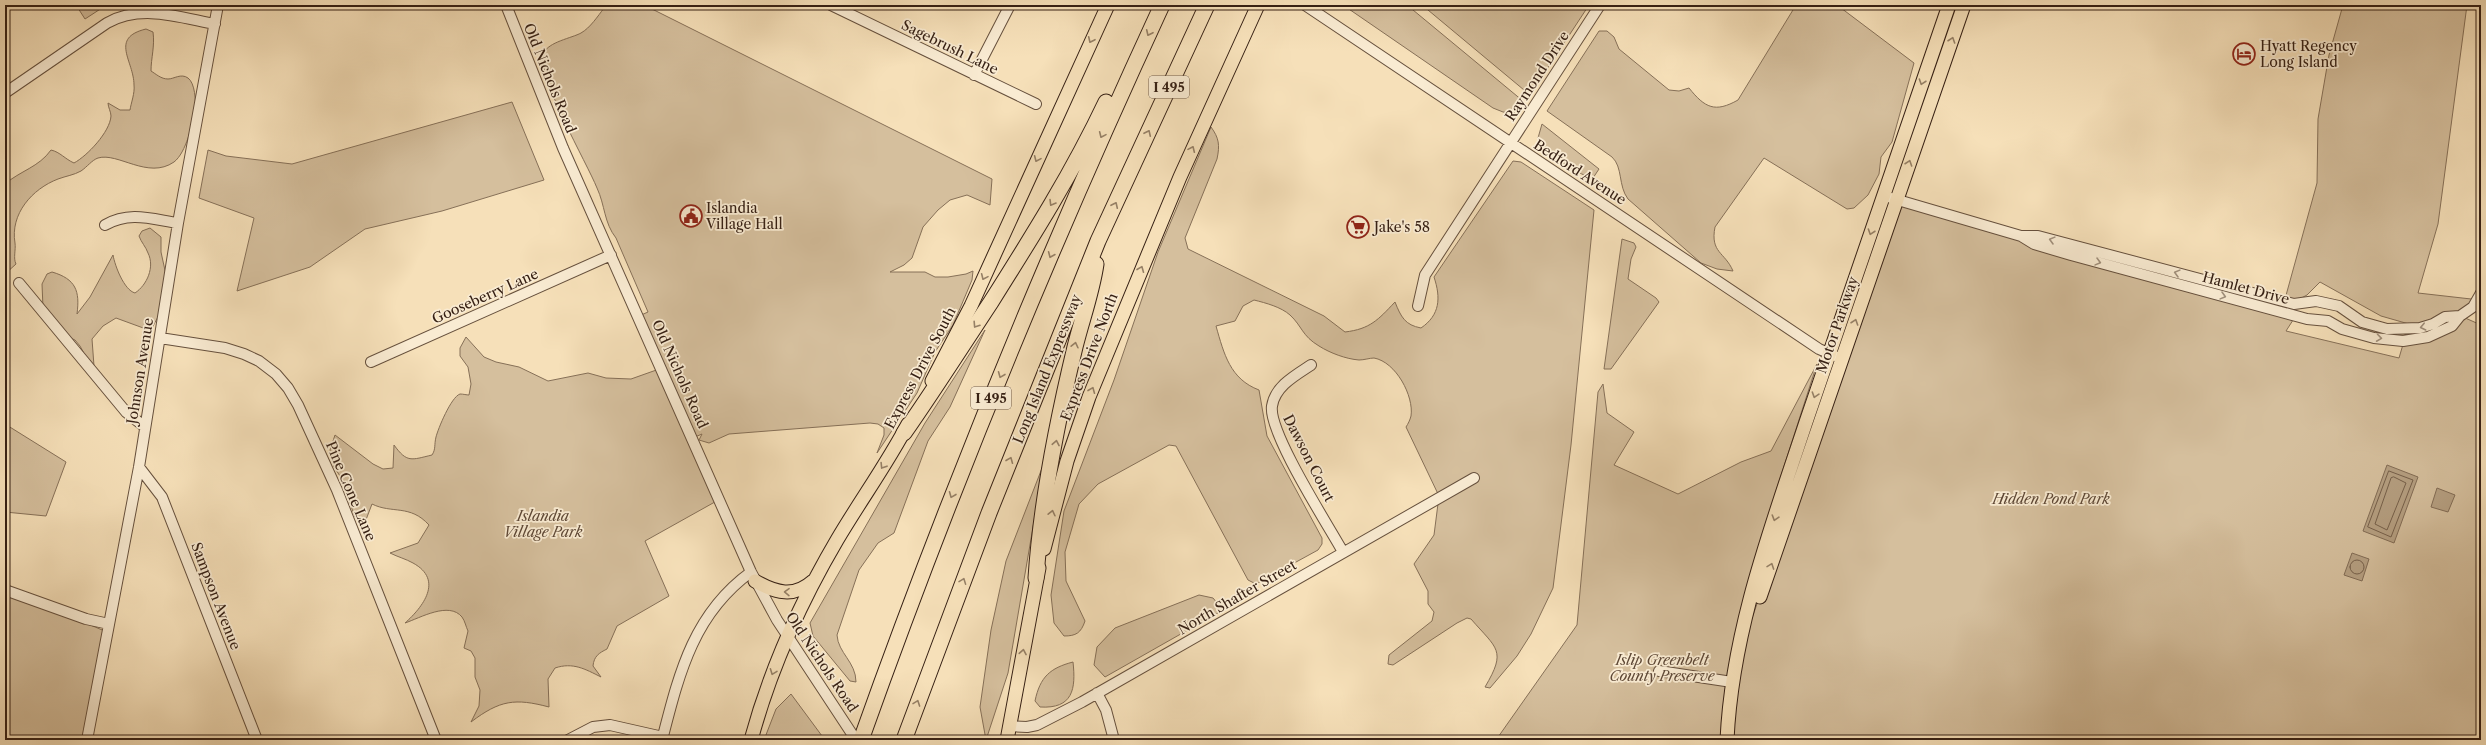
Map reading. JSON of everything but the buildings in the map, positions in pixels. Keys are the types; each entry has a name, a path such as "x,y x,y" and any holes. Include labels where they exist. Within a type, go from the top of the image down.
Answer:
{"highway":[{"name":"I 495","path":"861,740 906,616 972,443 1052,250 1162,5"},
{"name":"Long Island Expressway","path":"904,740 989,513 1098,241 1207,5"},
{"path":"904,433 929,398 1067,179 1111,91 1136,62"},
{"path":"1036,578 1039,530 1075,347 1094,280 1098,241"}],"main road":[{"name":"Express Drive South","path":"751,740 772,674 788,636 816,578 836,541 904,433 971,306 1108,5"},
{"name":"Express Drive North","path":"1007,740 1036,578 1066,461 1087,403 1171,197 1258,5"},
{"name":"Motor Parkway","path":"1727,740 1732,682 1737,654 1744,621 1773,523 1883,195 1949,5"},
{"name":"Motor Parkway","path":"1737,654 1750,624 1964,5"},
{"path":"753,576 775,590 790,593 801,590 816,578"}],"street":[{"name":"Johnson Avenue","path":"87,740 140,467 145,427 178,223 218,5"},
{"name":"Old Nichols Road","path":"506,5 560,141 753,576 788,636 856,740"},
{"name":"Sagebrush Lane","path":"831,5 1036,104"},
{"path":"974,75 1010,5"},
{"name":"Bedford Avenue","path":"1305,5 1510,143 1829,354 1842,359"},
{"name":"Raymond Drive","path":"1418,306 1425,275 1600,5"},
{"path":"5,93 107,23 125,15 143,12 215,24"},
{"name":"Hamlet Drive","path":"1883,195 2021,236 2034,244 2071,255 2306,319 2328,321 2342,329 2374,338 2403,341 2428,337 2452,326 2460,316 2473,307 2481,293"},
{"path":"104,225 125,216 178,223"},
{"name":"Hamlet Drive","path":"2021,236 2038,236 2294,304 2320,302 2339,306 2349,314 2374,327 2394,330 2420,328 2434,324 2444,317 2460,316"},
{"name":"Gooseberry Lane","path":"371,362 611,255"},
{"path":"19,283 126,412 145,427"},
{"path":"2306,319 2311,302"},
{"path":"2342,329 2349,314"},
{"name":"Pine Cone Lane","path":"160,338 225,348 244,354 259,361 276,374 288,388 298,405 337,490 436,740"},
{"name":"Dawson Court","path":"1310,365 1289,379 1277,392 1272,405 1272,419 1281,440 1343,552"},
{"name":"Sampson Avenue","path":"140,467 162,497 257,740"},
{"name":"North Shafter Street","path":"1010,726 1027,727 1037,725 1097,693 1474,478"},
{"path":"568,740 593,727 610,725 663,738 681,674 700,628 719,599 753,576"},
{"path":"5,590 86,620 109,624"},
{"path":"1659,671 1732,682"},
{"path":"1097,693 1106,710 1114,740"}],"green space":[{"path":"76,5 104,5 105,6 85,19"},
{"name":"Islandia Village Park","path":"644,5 992,179 990,205 967,195 950,200 938,210 923,227 912,258 904,265 890,272 925,272 935,277 948,277 966,274 973,271 972,280 953,325 935,352 917,393 877,453 884,435 884,428 878,424 870,423 729,434 709,443 699,440 702,434 695,437 722,498 645,541 669,596 617,626 607,649 597,655 594,660 593,666 601,677 579,667 561,666 555,668 548,679 549,707 527,702 508,703 491,709 471,722 479,706 480,690 475,677 475,658 471,651 464,648 468,631 464,620 456,612 450,610 434,612 405,623 412,617 424,601 429,585 427,577 422,570 408,560 390,553 418,543 429,525 415,514 401,510 387,509 372,504 364,525 355,517 340,476 334,467 330,450 335,435 373,464 383,469 393,468 394,445 402,455 410,459 432,455 437,433 449,407 456,396 460,394 469,395 471,384 468,367 460,356 460,348 466,337 484,357 496,362 519,367 548,381 588,373 606,378 631,379 662,368 639,316 648,312 616,238 609,226 600,194 555,99 544,64 544,53 546,49 555,43 584,31 594,22 604,8"},
{"path":"1343,5 1407,5 1523,101 1514,113 1503,112 1493,108"},
{"path":"1422,5 1589,5 1530,95"},
{"path":"1796,5 1837,5 1914,63 1892,142 1881,157 1879,174 1868,195 1854,208 1847,209 1764,158 1715,227 1714,236 1716,247 1733,271 1717,269 1701,263 1628,199 1623,188 1618,166 1612,157 1547,111 1599,31 1607,31 1614,37 1619,49 1669,90 1679,91 1689,88 1705,104 1717,107 1730,104 1738,100"},
{"name":"Hidden Pond Park","path":"2343,5 2467,5 2438,224 2418,293 2480,300 2463,317 2481,325 2481,740 1496,740 1577,625 1598,392 1603,384 1607,413 1634,432 1614,465 1678,494 1741,462 1771,451 1817,364 1777,488 1750,624 1897,200 2295,317 2286,331 2399,358 2409,324 2381,316 2320,282 2307,295 2288,305 2285,299 2317,183 2318,119 2329,55"},
{"path":"146,29 153,32 154,42 151,71 165,79 183,76 190,80 194,88 194,115 191,130 182,152 174,162 164,167 154,168 144,167 106,157 98,158 81,171 48,183 32,196 20,213 14,232 16,264 5,274 5,184 41,161 51,150 57,152 74,163 79,160 97,143 107,129 111,116 108,103 120,110 130,110 134,85 126,51 126,44 129,38 135,33"},
{"path":"512,102 544,180 442,211 365,229 310,267 237,291 254,218 199,198 208,150 226,156 292,164"},
{"path":"1542,124 1599,169 1593,178 1578,172 1562,162 1548,150 1538,138"},
{"path":"1211,127 1218,142 1217,159 1185,238 1188,249 1324,316 1345,332 1361,329 1373,323 1395,302 1404,320 1411,325 1421,328 1432,318 1438,299 1438,292 1434,277 1513,161 1521,162 1594,210 1571,445 1553,588 1531,634 1517,656 1490,688 1485,687 1496,665 1496,650 1493,644 1471,619 1467,618 1393,665 1388,664 1389,655 1432,621 1434,612 1428,604 1428,591 1414,564 1434,535 1439,496 1406,427 1411,416 1411,408 1410,399 1402,381 1389,366 1382,361 1374,358 1359,360 1349,358 1323,349 1306,335 1294,319 1286,312 1254,300 1243,306 1235,321 1216,326 1225,356 1235,372 1249,385 1259,390 1267,436 1322,538 1322,544 1318,550 1256,584 1248,580 1176,446 1169,445 1098,484 1079,504 1065,552 1066,581 1085,621 1078,633 1068,636 1064,636 1054,623 1051,595 1064,511 1114,380 1158,252"},
{"path":"150,228 161,237 161,252 166,275 159,315 152,328 146,329 116,318 103,326 92,339 94,366 87,359 75,340 68,337 43,308 42,284 47,274 52,272 66,278 71,282 77,292 77,314 90,297 113,255 124,283 131,291 135,293 143,285 149,275 151,264 150,258 139,236 142,231"},
{"path":"1622,239 1634,243 1636,247 1631,259 1628,279 1656,298 1659,302 1611,369 1604,369"},
{"path":"985,330 950,407 928,441 894,533 878,543 859,570 837,635 840,647 850,663 855,675 856,682 850,681 813,636 810,623 925,423"},
{"path":"5,424 66,462 46,516 5,512"},
{"path":"1044,463 1008,673 986,740 980,707 991,630 1006,561"},
{"path":"5,589 107,632 83,740 5,740"},
{"path":"1199,595 1213,598 1223,610 1105,677 1094,665 1097,647 1115,628"},
{"path":"1073,662 1073,689 1066,701 1060,705 1040,707 1035,701 1043,680 1058,667"},
{"path":"791,694 825,740 764,740 776,709"}],"water":[{"path":"2387,465 2418,477 2394,543 2363,531"},
{"path":"2437,488 2455,495 2448,512 2431,507"},
{"path":"2352,553 2369,559 2362,581 2344,575"}],"place":[{"name":"Hyatt Regency Long Island","path":"2244,54"},
{"name":"Islandia Village Hall","path":"691,216"},
{"name":"Jake's 58","path":"1358,227"}],"park label":[{"name":"Islip Greenbelt County Preserve","path":"1662,668"}]}
